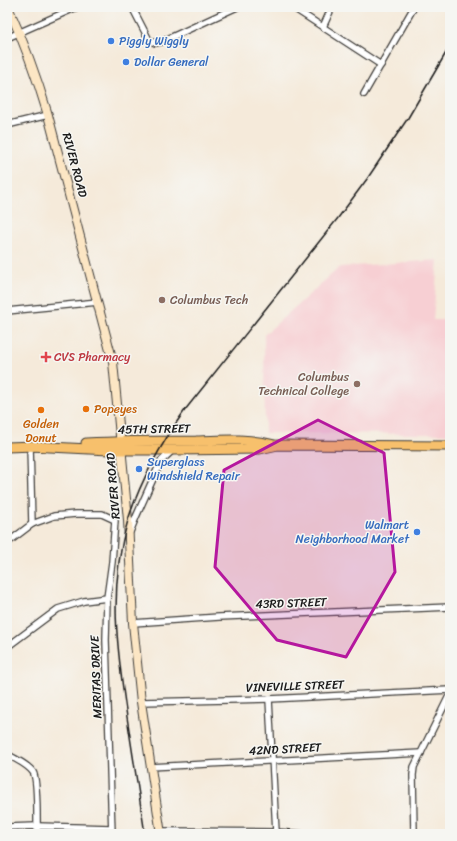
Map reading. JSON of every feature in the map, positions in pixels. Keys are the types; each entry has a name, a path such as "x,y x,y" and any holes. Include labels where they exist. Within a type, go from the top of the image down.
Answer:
{"main road":[{"name":"RIVER ROAD","path":"8,7 20,33 38,82 48,115 113,362 122,446 129,536 133,623 141,702 160,832"},
{"name":"45TH STREET","path":"7,447 122,446 260,441 278,445 450,446"},
{"name":"45TH STREET","path":"122,446 174,450 260,449 278,445"}],"street":[{"path":"7,38 77,7"},
{"path":"132,7 150,40 155,43 161,42 237,7"},
{"path":"292,7 381,65"},
{"path":"323,27 332,7"},
{"path":"364,94 414,7"},
{"path":"7,125 48,115"},
{"path":"7,309 98,302"},
{"path":"7,543 32,524 30,446"},
{"path":"129,536 161,461 174,450"},
{"name":"MERITAS DRIVE","path":"32,524 54,516 76,514 102,514 115,520 112,562 107,598 106,640 112,831"},
{"path":"7,647 58,609 84,601 107,598"},
{"name":"43RD STREET","path":"133,623 219,617 450,607"},
{"name":"VINEVILLE STREET","path":"141,702 269,699 450,690"},
{"path":"414,834 414,767 450,694"},
{"path":"269,699 276,832"},
{"name":"42ND STREET","path":"150,767 421,753"},
{"path":"7,754 26,765 34,774 37,834"},
{"path":"7,827 37,826 112,831"},
{"path":"160,832 276,832 303,834"}],"highlighted area":[{"path":"318,420 384,453 395,572 346,657 277,640 215,567 224,470"}],"shaded area":[{"name":"Columbus Technical College","path":"438,260 433,320 450,320 450,434 265,433 264,335 340,267"}],"railway":[{"path":"145,834 123,692 116,618 118,570 122,545 133,505 152,462 185,410 338,218 367,179 408,118 450,46"}],"place":[{"name":"Piggly Wiggly","path":"111,41"},
{"name":"Dollar General","path":"126,62"},
{"name":"Columbus Tech","path":"162,300"},
{"name":"CVS Pharmacy","path":"46,357"},
{"name":"Columbus Technical College","path":"357,384"},
{"name":"Popeyes","path":"86,409"},
{"name":"Golden Donut","path":"41,410"},
{"name":"Superglass Windshield Repair","path":"139,469"},
{"name":"Walmart Neighborhood Market","path":"417,532"}]}
